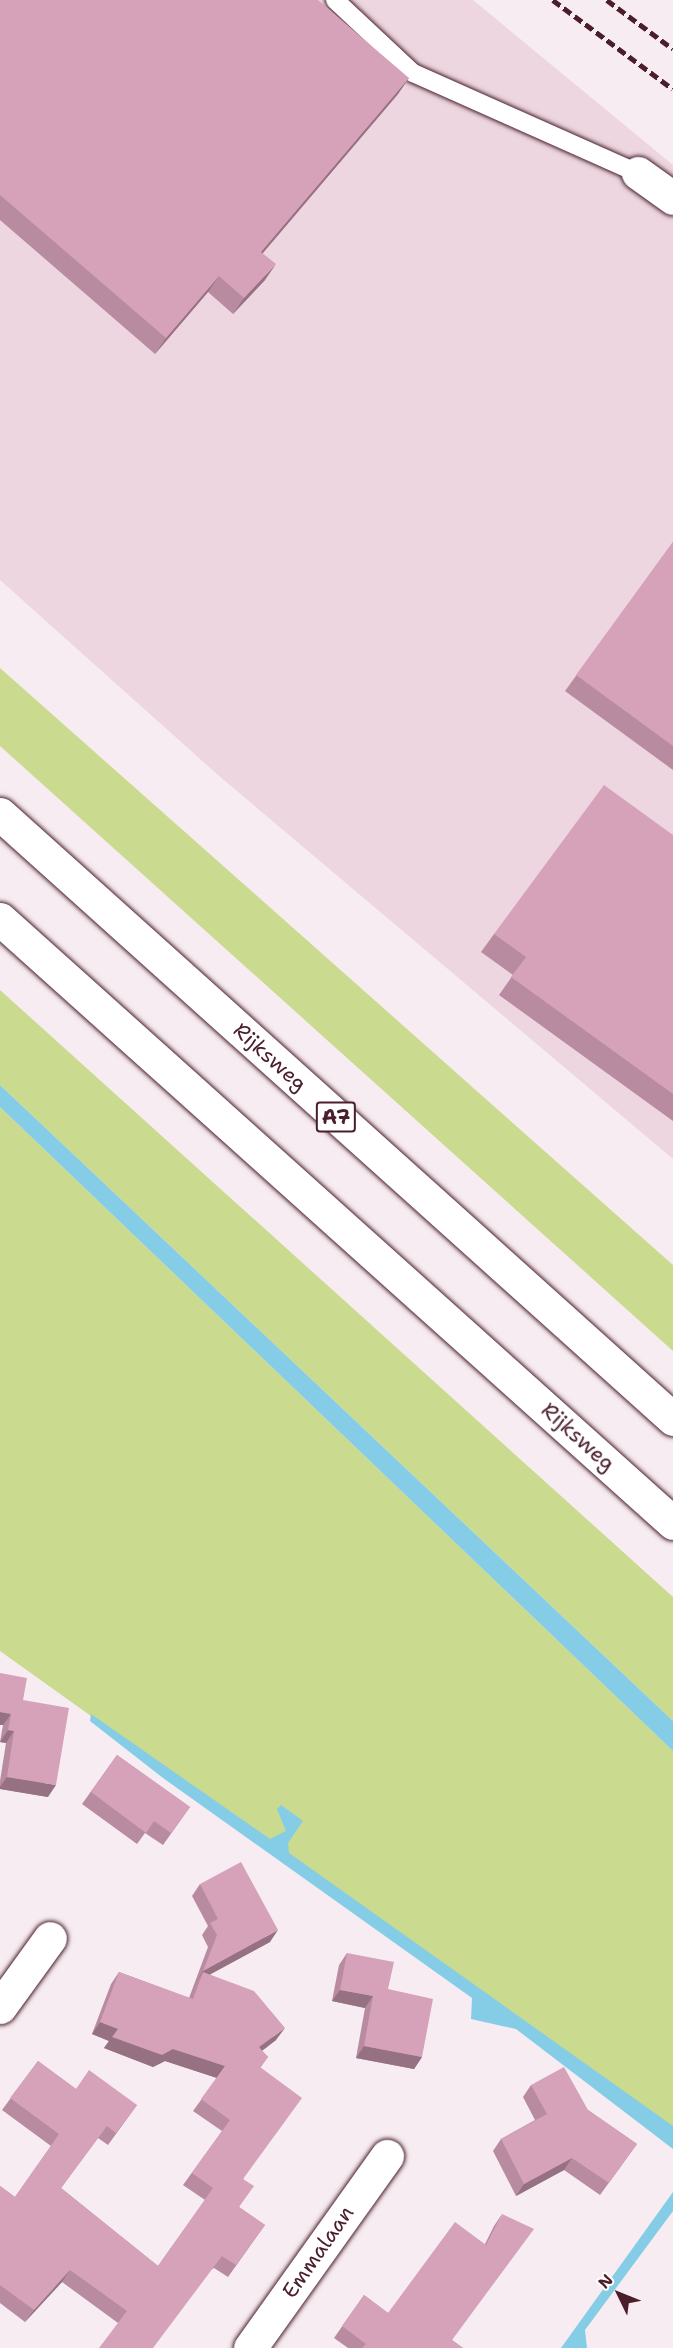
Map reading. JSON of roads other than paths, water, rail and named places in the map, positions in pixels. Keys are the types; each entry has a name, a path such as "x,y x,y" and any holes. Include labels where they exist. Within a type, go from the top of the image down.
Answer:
{"main road":[{"path":"638,173 673,198"},
{"name":"Rijksweg","path":"0,814 673,1419"},
{"name":"Rijksweg","path":"0,919 673,1523"},
{"path":"0,2007 50,1938"},
{"name":"Emmalaan","path":"250,2348 387,2156"}],"lane":[{"path":"335,0 413,73 638,173"}],"water":[{"path":"0,1085 673,1721 673,1751 0,1107"},
{"path":"91,1714 270,1839 286,1831 277,1809 281,1805 303,1821 288,1843 289,1853 673,2126 673,2149 516,2029 471,2019 472,1998 163,1778 90,1721"},
{"path":"673,2192 673,2211 585,2330 587,2348 561,2348"}],"railway":[{"path":"553,0 673,89"},
{"path":"607,0 673,49"}]}
